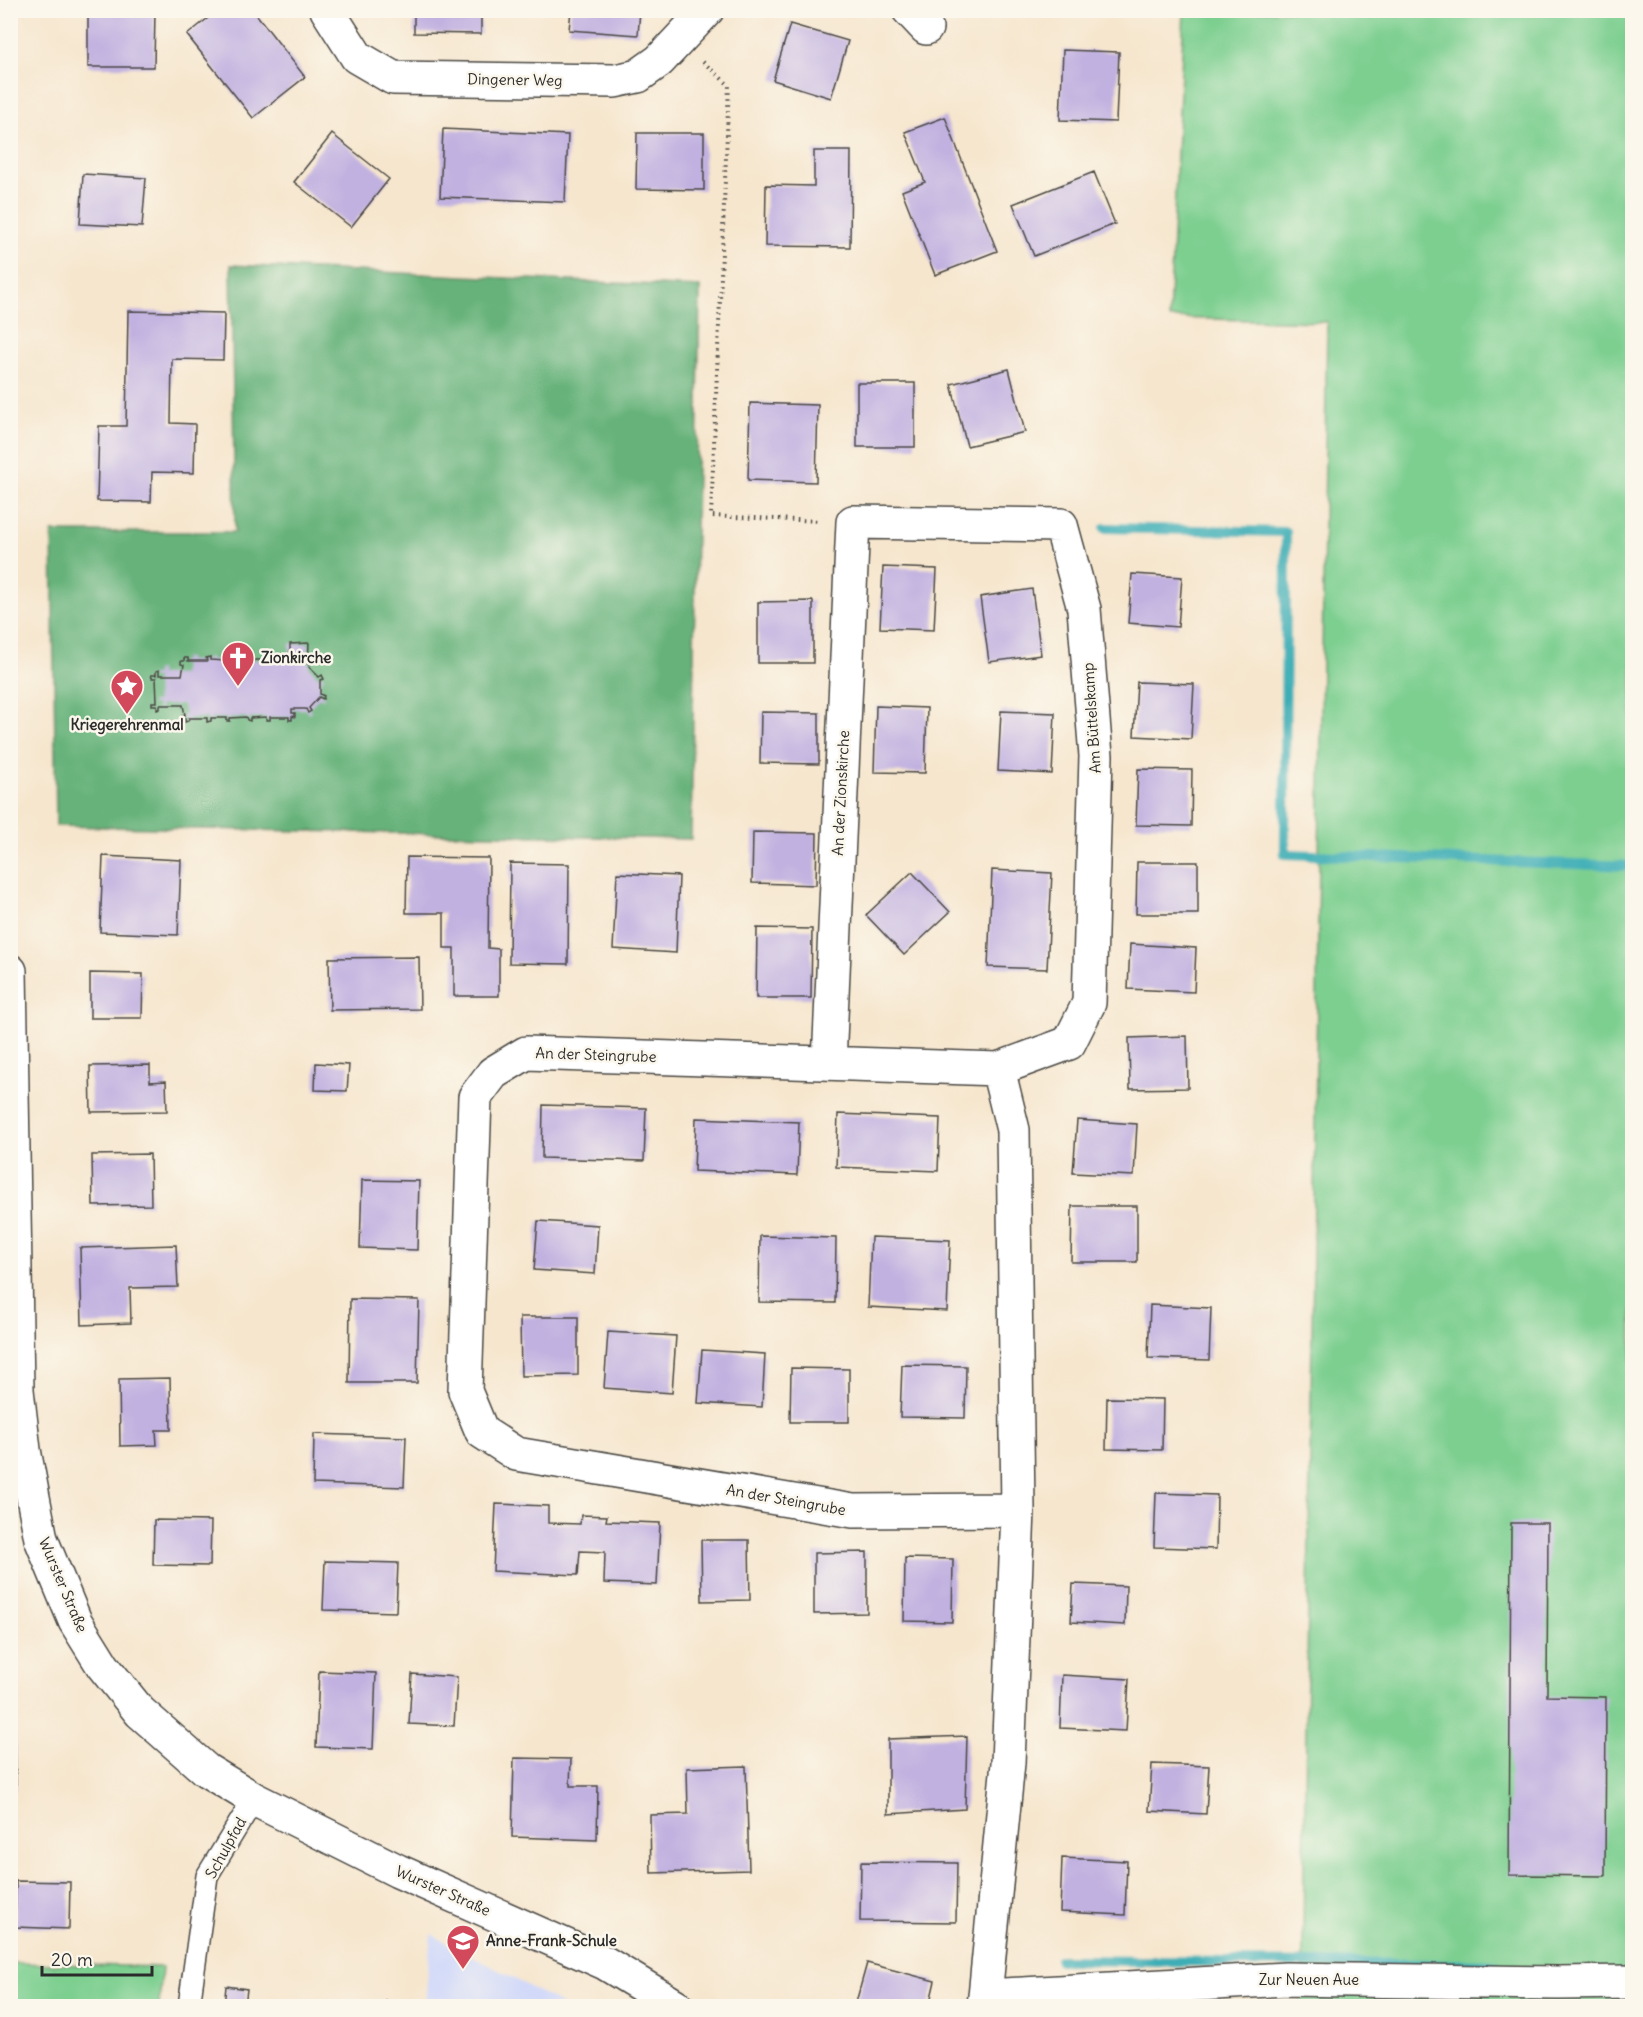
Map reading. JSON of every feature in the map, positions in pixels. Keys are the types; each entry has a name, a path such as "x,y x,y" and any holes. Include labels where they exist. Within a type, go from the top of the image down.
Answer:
{"street":[{"name":"Dingener Weg","path":"327,10 357,57 393,78 615,81 638,76 659,61 707,10"},
{"name":"An der Zionskirche","path":"829,1063 853,522"},
{"name":"Am Büttelskamp","path":"853,522 1061,525 1084,609 1096,756 1089,1003 1069,1042 998,1069"},
{"name":"Wurster Straße","path":"10,971 14,1390 41,1539 75,1621 103,1666 140,1712 206,1770 254,1799 398,1871 605,1963 676,2007"},
{"name":"An der Steingrube","path":"998,1069 526,1053 493,1073 475,1097 465,1391 482,1432 516,1454 853,1511 1018,1510"},
{"path":"985,2001 1008,1763 1018,1510 1013,1130 998,1069"},
{"name":"Zur Neuen Aue","path":"985,2001 1286,1979 1632,1982"}],"lane":[{"name":"Schulpfad","path":"189,2007 207,1876 254,1799"}],"path":[{"path":"679,40 729,85 711,516 853,522"}],"shaded area":[{"name":"Anne-Frank-Schule","path":"431,1934 565,2006 425,2006"}],"green space":[{"path":"1184,11 1632,11 1632,2006 1302,2006 1327,322 1169,318"},
{"path":"231,265 700,287 691,839 56,826 52,532 235,532"},
{"path":"11,1963 162,1967 159,2006 11,2006"}],"building":[{"path":"88,10 155,10 154,67 88,67"},
{"path":"218,10 253,10 305,77 253,118 187,35"},
{"path":"414,10 481,10 481,34 414,33"},
{"path":"571,10 640,10 638,35 569,30"},
{"path":"790,24 848,41 831,98 773,80"},
{"path":"1063,50 1119,52 1116,122 1060,120"},
{"path":"945,117 997,251 935,275 902,191 925,182 905,132"},
{"path":"443,129 568,135 565,202 440,197"},
{"path":"637,133 704,133 704,190 636,189"},
{"path":"332,134 389,179 351,227 294,182"},
{"path":"814,151 851,151 850,247 765,246 766,185 814,186"},
{"path":"1094,172 1115,224 1034,256 1013,204"},
{"path":"83,174 146,178 142,227 80,224"},
{"path":"128,311 224,313 223,360 172,359 171,423 195,424 194,473 152,472 151,502 97,501 99,426 126,426"},
{"path":"1009,369 1025,432 967,446 951,384"},
{"path":"857,383 915,383 915,447 857,447"},
{"path":"750,403 818,405 816,482 748,480"},
{"path":"883,567 937,569 934,630 880,628"},
{"path":"1132,574 1182,577 1178,627 1128,623"},
{"path":"1032,589 1041,655 989,662 980,597"},
{"path":"813,601 813,663 758,663 758,602"},
{"name":"Zionkirche","path":"309,643 309,667 319,677 322,675 324,679 320,680 320,694 324,696 323,699 319,697 309,708 311,711 308,713 306,709 292,709 295,717 292,716 292,720 289,720 289,717 270,717 270,720 266,720 266,717 250,718 250,721 246,717 230,718 230,721 227,721 227,718 211,718 211,721 207,722 207,718 189,718 185,722 185,718 182,719 182,715 185,715 183,705 160,705 160,709 157,710 157,705 152,705 152,702 157,702 156,678 152,678 151,675 156,675 156,671 159,670 159,675 182,675 184,665 181,661 184,661 184,658 188,658 188,661 207,661 206,658 210,657 210,660 226,661 226,657 229,657 229,660 246,660 246,657 249,657 249,660 265,660 265,656 269,657 269,660 288,660 290,644"},
{"path":"1137,682 1194,684 1191,739 1134,736"},
{"path":"876,706 927,708 925,773 874,772"},
{"path":"1001,711 1055,713 1052,774 998,771"},
{"path":"761,712 819,713 819,764 760,763"},
{"path":"1138,769 1192,770 1191,826 1136,825"},
{"path":"753,832 817,833 816,885 752,883"},
{"path":"103,856 181,860 178,935 100,932"},
{"path":"407,857 489,858 488,948 499,949 499,996 454,996 454,948 444,948 444,913 406,913"},
{"path":"1137,862 1198,862 1198,914 1136,914"},
{"path":"510,863 569,864 568,964 509,963"},
{"path":"992,870 1052,873 1047,969 988,967"},
{"path":"912,872 950,912 904,955 866,915"},
{"path":"617,873 679,876 676,953 613,949"},
{"path":"757,928 812,929 811,998 756,998"},
{"path":"1130,944 1196,948 1194,992 1128,989"},
{"path":"419,957 420,1009 330,1010 329,958"},
{"path":"90,973 143,974 142,1018 90,1018"},
{"path":"1187,1036 1188,1088 1130,1089 1129,1038"},
{"path":"316,1063 349,1065 347,1091 315,1090"},
{"path":"150,1065 150,1082 166,1081 167,1111 91,1112 90,1066"},
{"path":"543,1105 646,1108 644,1161 542,1158"},
{"path":"838,1114 940,1118 938,1171 836,1167"},
{"path":"696,1118 799,1122 797,1175 694,1171"},
{"path":"1077,1120 1137,1124 1134,1176 1073,1173"},
{"path":"150,1154 151,1205 93,1206 92,1155"},
{"path":"362,1180 419,1181 417,1250 360,1248"},
{"path":"1072,1206 1137,1206 1137,1262 1071,1262"},
{"path":"538,1221 598,1225 595,1274 534,1270"},
{"path":"760,1236 836,1238 835,1303 759,1302"},
{"path":"871,1237 950,1240 947,1311 868,1307"},
{"path":"176,1245 178,1287 130,1288 131,1323 82,1325 80,1248"},
{"path":"350,1299 419,1300 417,1383 349,1383"},
{"path":"1150,1305 1211,1308 1209,1360 1148,1358"},
{"path":"520,1317 578,1317 578,1375 521,1376"},
{"path":"608,1332 676,1336 672,1393 604,1388"},
{"path":"702,1350 765,1354 762,1407 698,1403"},
{"path":"902,1365 966,1366 965,1418 900,1417"},
{"path":"791,1368 849,1369 849,1422 790,1422"},
{"path":"170,1378 171,1430 156,1430 157,1445 120,1446 119,1379"},
{"path":"1107,1398 1163,1399 1162,1450 1106,1449"},
{"path":"314,1434 406,1437 404,1487 313,1484"},
{"path":"1156,1493 1217,1495 1216,1549 1154,1547"},
{"path":"496,1504 548,1506 548,1523 580,1524 581,1515 607,1516 606,1521 660,1523 657,1585 604,1583 605,1552 580,1551 578,1575 493,1571"},
{"path":"154,1520 211,1521 210,1566 153,1565"},
{"path":"1511,1523 1548,1523 1547,1696 1606,1697 1605,1876 1509,1875"},
{"path":"701,1540 749,1540 750,1600 702,1601"},
{"path":"867,1552 867,1613 814,1614 814,1553"},
{"path":"905,1558 953,1559 952,1622 904,1621"},
{"path":"325,1561 398,1563 396,1612 323,1610"},
{"path":"1073,1584 1126,1586 1125,1625 1071,1622"},
{"path":"319,1671 376,1673 373,1749 316,1747"},
{"path":"412,1674 457,1677 454,1726 409,1724"},
{"path":"1062,1675 1129,1679 1126,1731 1060,1728"},
{"path":"10,1723 15,1723 16,1790 10,1790"},
{"path":"967,1736 965,1809 888,1814 888,1739"},
{"path":"514,1758 571,1759 570,1786 598,1786 597,1840 512,1837"},
{"path":"1152,1764 1209,1766 1206,1814 1149,1811"},
{"path":"746,1766 749,1870 651,1873 650,1815 688,1814 687,1768"},
{"path":"1062,1858 1127,1861 1125,1915 1060,1912"},
{"path":"861,1862 957,1863 956,1922 860,1921"},
{"path":"16,1881 70,1882 69,1929 15,1927"},
{"path":"867,1963 935,1981 929,2006 855,2006"},
{"path":"226,1986 247,1989 245,2006 224,2006"},
{"path":"386,2001 410,2003 409,2006 386,2006"}],"waterway":[{"path":"1105,528 1286,532 1285,854 1632,866"},
{"path":"1060,1960 1496,1965"}],"place":[{"name":"Zionkirche","path":"238,687"},
{"name":"Kriegerehrenmal","path":"127,715"},
{"name":"Anne-Frank-Schule","path":"463,1970"}]}
